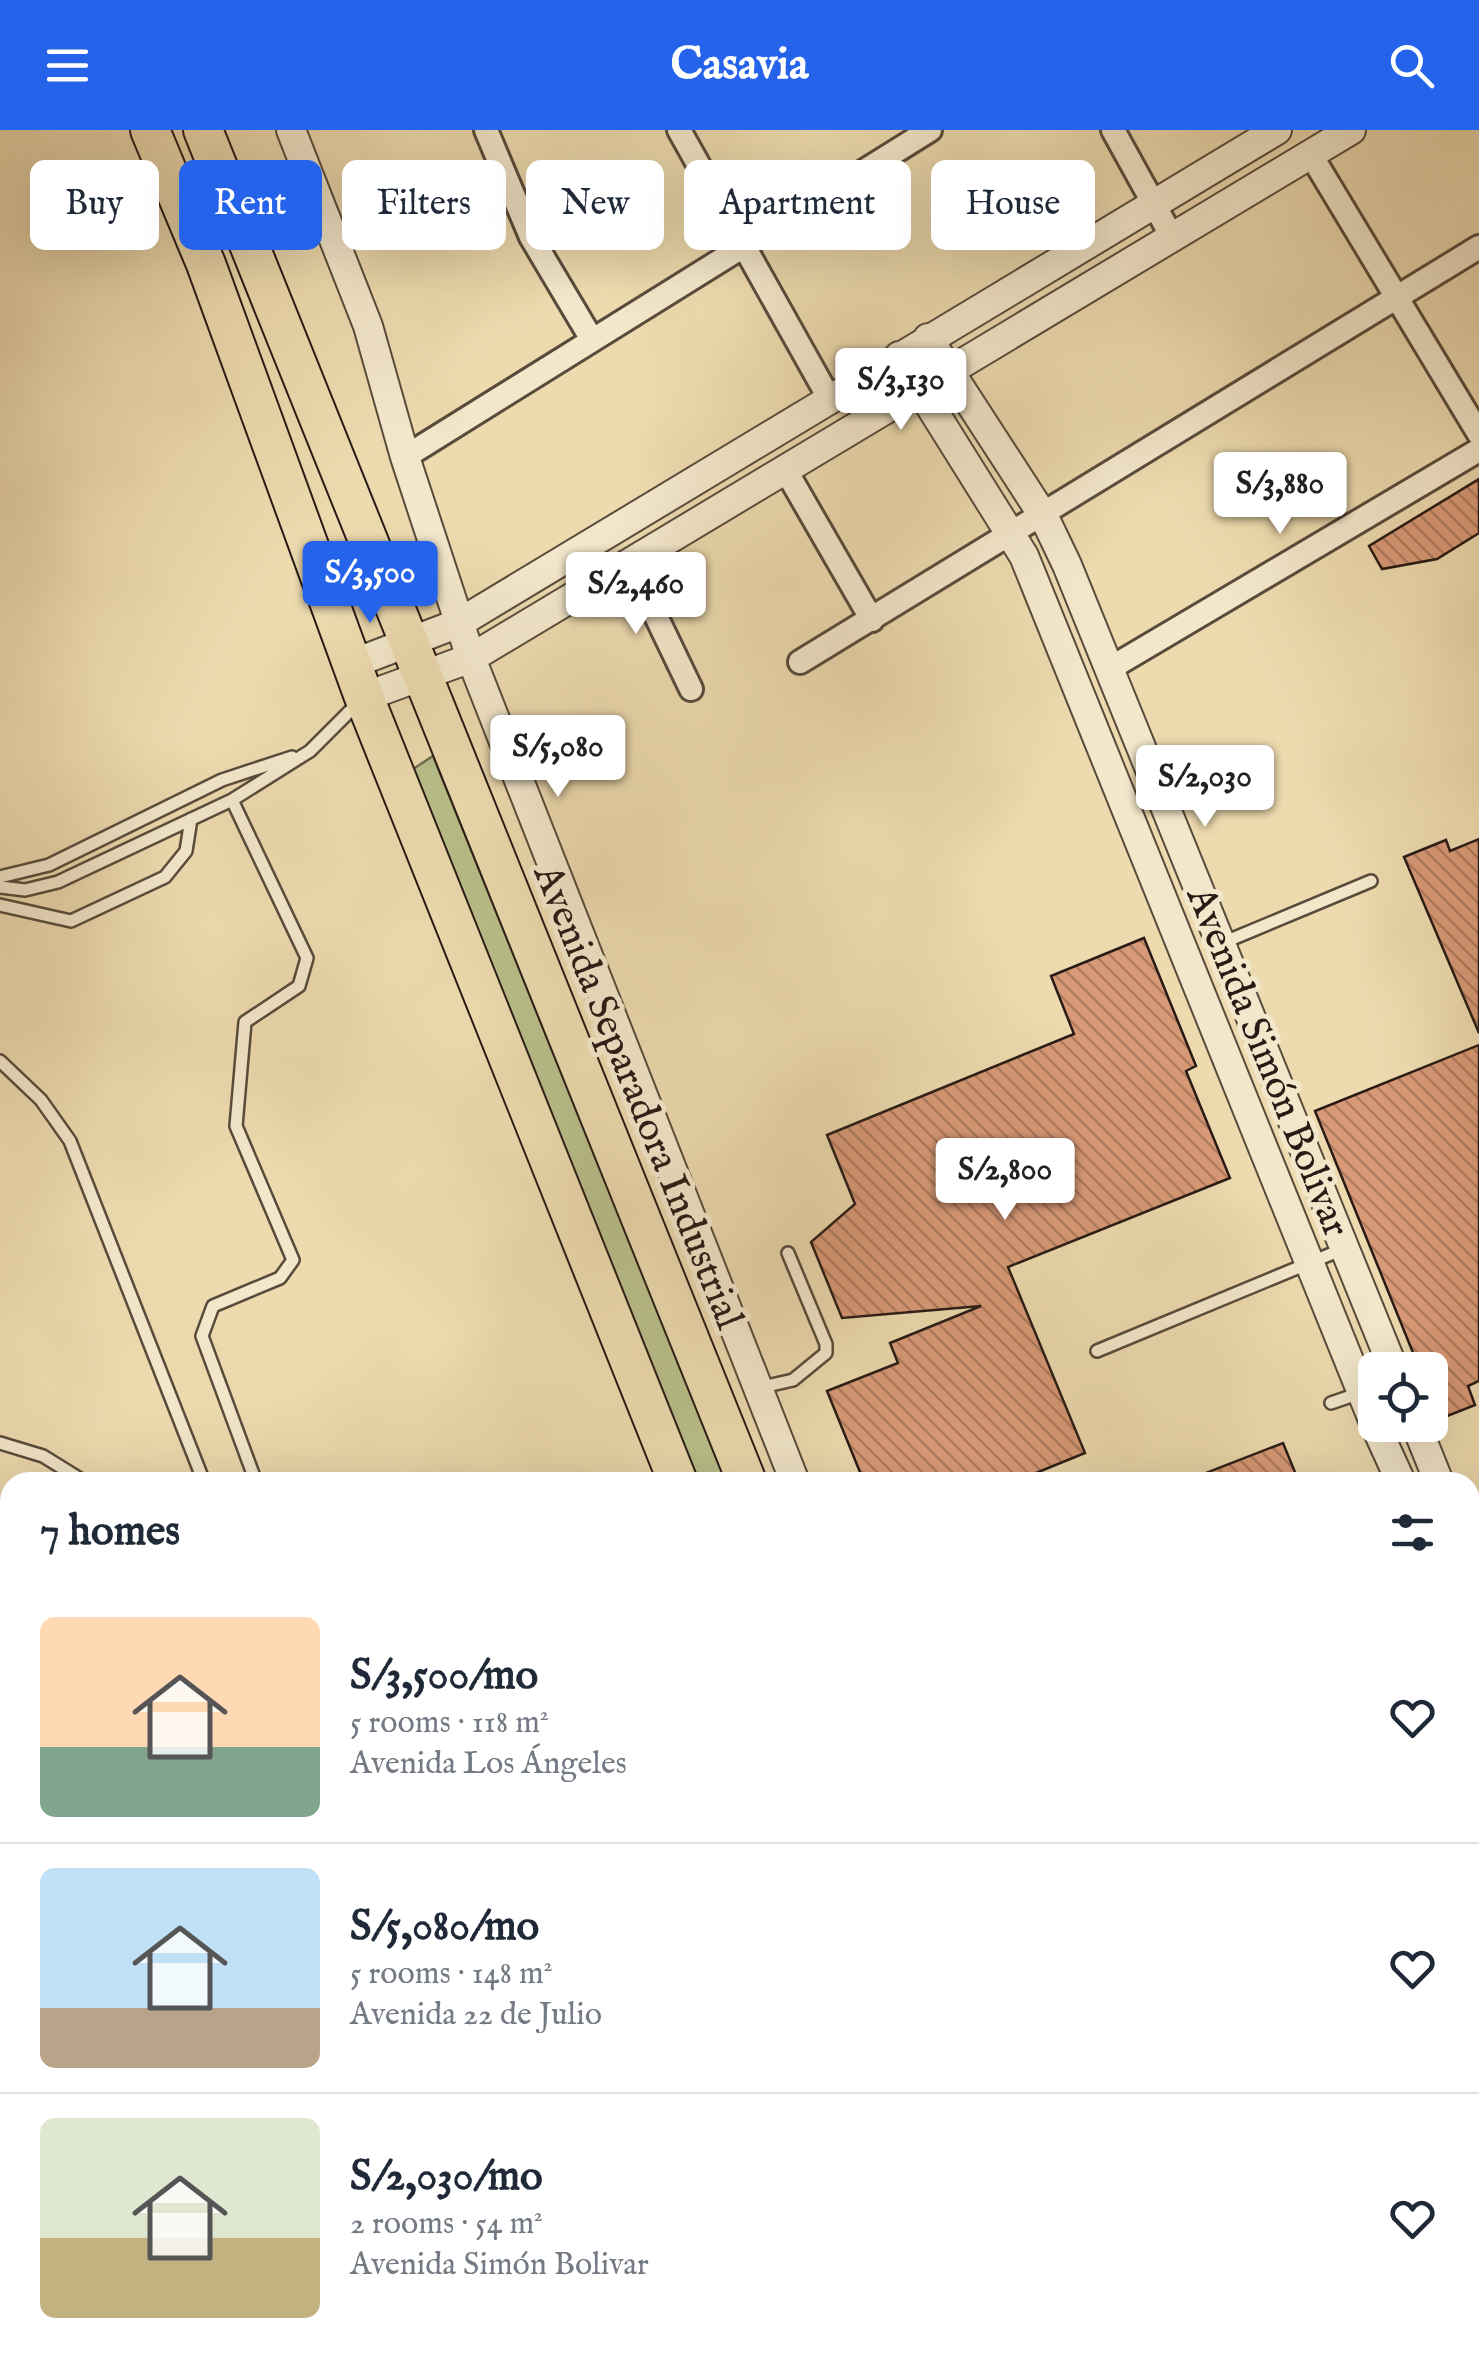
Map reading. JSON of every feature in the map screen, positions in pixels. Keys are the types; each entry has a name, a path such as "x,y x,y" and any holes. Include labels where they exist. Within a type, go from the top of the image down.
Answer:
{"main road":[{"path":"150,130 206,264 358,680 674,1472"},
{"name":"Avenida Separadora Industrial","path":"203,130 743,1472"}],"street":[{"path":"291,130 368,326 404,457 472,658 791,1472"},
{"path":"486,130 532,237 591,338"},
{"path":"679,130 695,160"},
{"path":"881,160 930,130"},
{"path":"1113,130 1172,237"},
{"path":"358,680 415,659 459,623 1278,130"},
{"path":"415,659 472,658 1172,237 1318,143 1351,130"},
{"path":"1318,143 1396,298 1479,434"},
{"path":"800,662 1044,517 1479,247"},
{"path":"404,457 734,250"},
{"path":"743,250 829,398"},
{"name":"Avenida Simón Bolivar","path":"928,338 1044,517 1387,1352"},
{"name":"Avenida Simón Bolivar","path":"898,356 1011,534 1054,630 1358,1386"},
{"path":"1108,669 1479,450"},
{"path":"785,468 872,620"},
{"path":"630,562 690,689"},
{"name":"Avenida Simón Bolivar","path":"1383,1442 1396,1472"},
{"path":"1423,1442 1435,1472"}],"lane":[{"path":"0,887 25,890 58,882 232,800 310,751 358,680"},
{"path":"0,877 49,865 222,780 310,751"},
{"path":"232,800 308,958 299,986 245,1022 236,1126 293,1260 280,1278 213,1306 202,1336 252,1472"},
{"path":"0,905 71,921 164,877 186,851 191,819"},
{"path":"1220,944 1371,881"},
{"path":"0,1060 41,1100 70,1141 200,1472"},
{"path":"1097,1351 1344,1249"},
{"path":"758,1388 793,1380 826,1354 826,1344 788,1253"},
{"path":"1331,1403 1358,1394"},
{"path":"0,1444 43,1456 69,1472"}],"green space":[{"path":"433,756 723,1472 691,1472 407,773"}],"building":[{"path":"1479,479 1479,533 1437,559 1382,569 1369,546"},
{"path":"1479,839 1479,1033 1404,857 1446,840 1450,851"},
{"path":"1144,938 1196,1066 1186,1071 1230,1178 1008,1267 1085,1453 1038,1472 860,1472 827,1391 898,1363 890,1343 981,1306 842,1318 811,1242 855,1204 827,1135 1074,1034 1051,976"},
{"path":"1479,1045 1479,1381 1468,1386 1475,1405 1448,1416 1448,1352 1413,1352 1315,1111"},
{"path":"1283,1443 1295,1472 1208,1472"}]}
